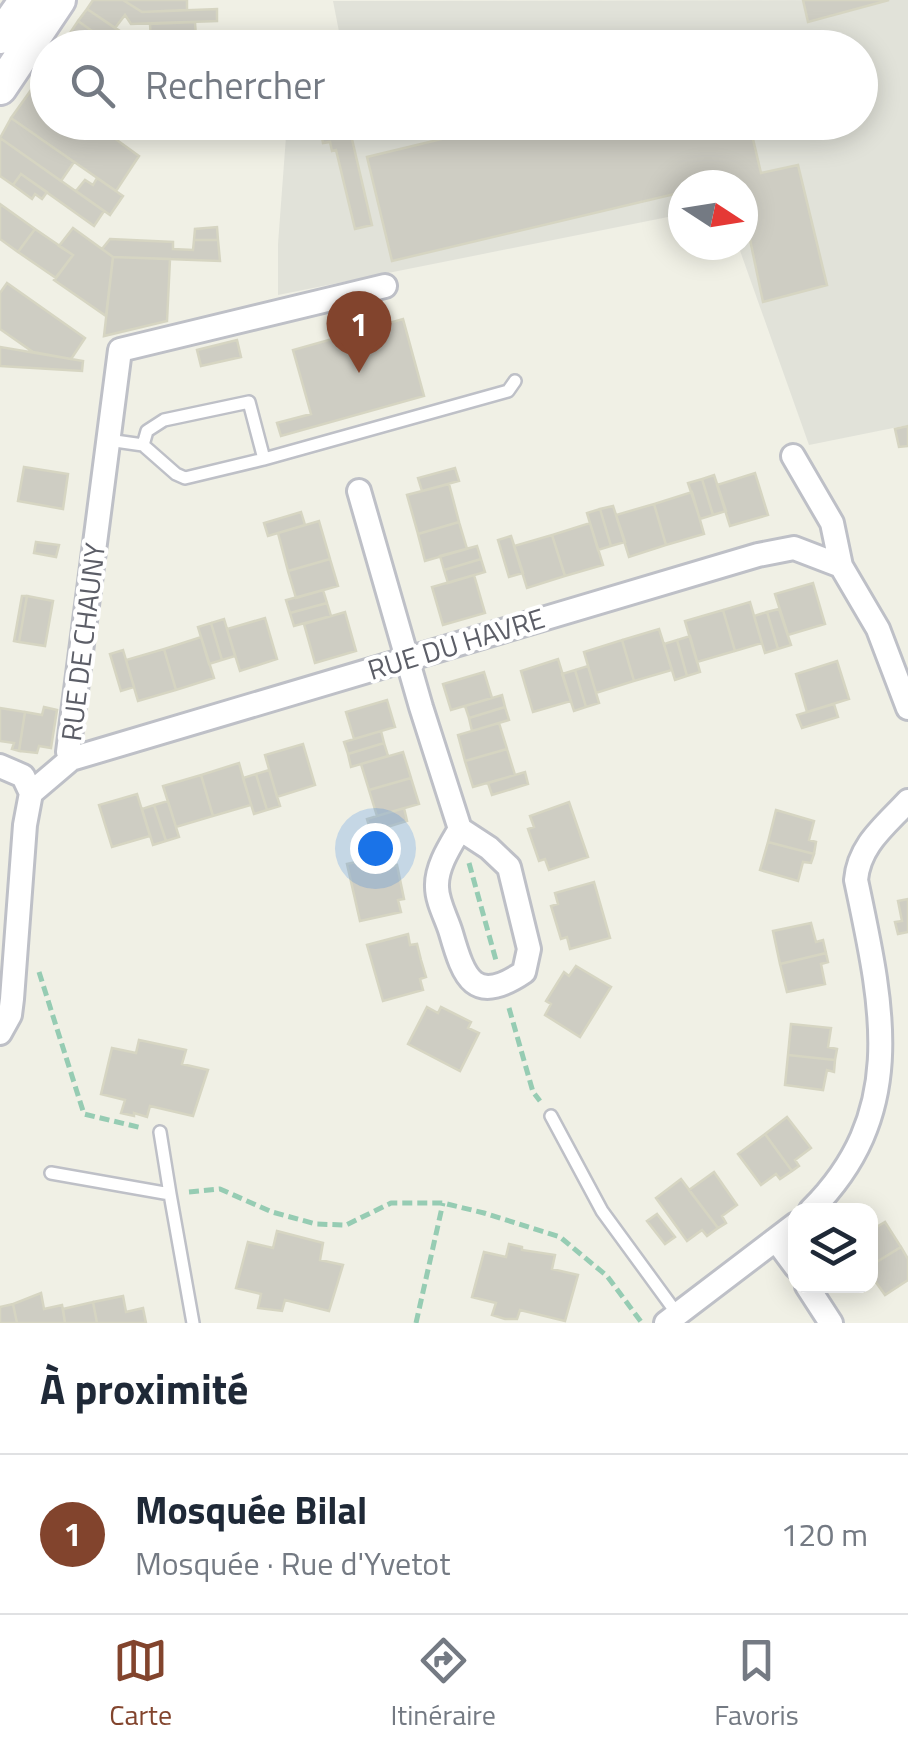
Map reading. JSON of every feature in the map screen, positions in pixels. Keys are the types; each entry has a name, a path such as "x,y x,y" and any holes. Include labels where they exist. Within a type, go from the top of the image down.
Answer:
{"main road":[{"path":"5,41 26,0"},
{"path":"39,30 59,0"},
{"path":"0,88 30,43"}],"street":[{"name":"RUE DE CHAUNY","path":"31,793 71,760 68,752 120,350 386,286"},
{"path":"793,456 832,524 841,566 878,629 908,708"},
{"path":"358,491 460,829 509,867 529,948 524,972 503,987 479,986 462,972 437,887 444,856 460,829"},
{"name":"RUE DU HAVRE","path":"71,760 758,554 794,548 841,566"},
{"path":"0,766 24,776 31,793 25,824 10,1015 0,1033"},
{"path":"818,1203 858,1163 882,1116 890,1079 890,1039 856,880 858,860 868,843 908,801"},
{"path":"672,1319 788,1230"},
{"path":"776,1240 788,1256"},
{"path":"812,1293 832,1323"}],"lane":[{"path":"5,41 41,0"},
{"path":"108,440 143,445 186,478 508,391 514,381"},
{"path":"143,445 147,431 164,420 249,402 264,459"},
{"path":"551,1116 602,1212 672,1319"},
{"path":"160,1132 193,1323"},
{"path":"50,1174 170,1194"}],"path":[{"path":"16,961 37,964 84,1114 160,1132"},
{"path":"170,1194 220,1189 272,1212 316,1224 346,1225 390,1204 443,1203 560,1236 607,1276 642,1323"},
{"path":"416,1323 443,1203"}],"shaded area":[{"path":"908,0 908,425 809,445 743,260 758,260 758,170 668,170 668,217 278,295 286,140 878,140 878,30 339,30 333,1"}],"building":[{"path":"93,0 123,0 142,12 217,9 217,21 131,24 125,15 115,28 87,9"},
{"path":"123,0 187,0 187,10 142,12"},
{"path":"803,0 889,0 808,22"},
{"path":"87,9 118,30 91,30 78,21"},
{"path":"78,21 91,30 72,30"},
{"path":"195,22 196,30 150,30 150,24"},
{"path":"30,91 30,131 11,118"},
{"path":"11,118 30,131 30,140 42,140 74,162 61,181 0,138"},
{"path":"0,138 104,211 94,226 21,174 13,185 0,176"},
{"path":"43,140 117,140 139,156 116,191"},
{"path":"322,140 352,140 372,225 355,229 336,150 332,151 330,142"},
{"path":"437,140 753,140 761,173 798,165 827,285 763,302 754,260 758,260 758,170 668,170 668,196 392,261 367,157"},
{"path":"21,174 47,192 42,199 35,194 32,199 13,185"},
{"path":"97,178 123,196 110,215 76,191 85,180 93,185"},
{"path":"0,204 35,229 18,252 0,239"},
{"path":"217,227 218,240 194,240 195,229"},
{"path":"73,228 113,257 106,316 54,280 73,255 59,246"},
{"path":"35,229 73,255 56,278 18,252"},
{"path":"110,239 173,242 173,249 193,250 194,240 218,240 220,261 113,257 102,249"},
{"path":"113,257 170,259 167,321 104,336"},
{"path":"7,283 85,338 71,359 33,352 0,329 0,293"},
{"path":"403,319 424,396 281,436 277,423 311,414 293,350"},
{"path":"237,340 241,357 201,366 197,350"},
{"path":"0,347 83,361 82,371 0,366"},
{"path":"908,426 908,446 899,447 895,429"},
{"path":"24,467 68,474 63,509 18,501"},
{"path":"455,468 459,481 422,491 418,478"},
{"path":"755,473 768,515 730,526 717,485"},
{"path":"714,475 726,511 713,515 702,479"},
{"path":"702,479 713,515 700,519 688,483"},
{"path":"449,484 459,522 418,534 407,495"},
{"path":"692,492 704,534 666,545 654,504"},
{"path":"654,504 666,545 629,557 616,515"},
{"path":"613,506 625,542 611,546 600,509"},
{"path":"600,509 611,546 598,550 587,513"},
{"path":"301,512 305,525 268,536 264,523"},
{"path":"319,521 330,559 288,571 278,533"},
{"path":"459,522 467,549 425,561 418,534"},
{"path":"590,523 603,565 565,576 552,535"},
{"path":"552,535 565,576 527,588 514,546"},
{"path":"511,536 523,573 509,577 498,540"},
{"path":"36,542 59,545 56,557 34,553"},
{"path":"477,546 481,559 444,570 440,556"},
{"path":"330,559 338,586 296,598 288,571"},
{"path":"481,559 485,572 448,583 444,570"},
{"path":"474,575 485,613 443,625 432,587"},
{"path":"813,583 825,624 788,635 775,594"},
{"path":"323,590 327,603 290,613 286,600"},
{"path":"22,596 27,596 19,642 14,641"},
{"path":"27,596 53,601 45,646 19,642"},
{"path":"750,602 762,643 735,651 723,610"},
{"path":"327,603 331,616 294,626 290,613"},
{"path":"779,609 791,645 778,649 767,612"},
{"path":"723,610 735,651 697,662 685,621"},
{"path":"345,612 356,651 315,663 304,624"},
{"path":"767,612 778,649 765,653 754,616"},
{"path":"265,618 277,659 240,671 227,629"},
{"path":"224,619 235,656 222,660 211,623"},
{"path":"211,623 222,660 209,664 198,627"},
{"path":"659,629 672,670 634,681 622,640"},
{"path":"690,636 700,672 687,676 677,640"},
{"path":"201,637 214,678 176,690 164,649"},
{"path":"622,640 634,681 596,693 584,652"},
{"path":"677,640 687,676 675,680 664,644"},
{"path":"164,649 176,690 138,701 126,660"},
{"path":"123,650 134,687 121,691 110,654"},
{"path":"558,659 571,701 533,712 521,671"},
{"path":"837,661 849,699 807,712 796,674"},
{"path":"588,666 599,703 586,707 575,670"},
{"path":"575,670 586,707 574,711 562,674"},
{"path":"484,672 492,698 451,710 443,684"},
{"path":"502,695 505,707 469,718 465,706"},
{"path":"387,700 395,727 354,739 346,712"},
{"path":"834,704 838,717 802,728 797,715"},
{"path":"44,707 57,710 51,748 39,746 37,753 19,751 25,712 42,715"},
{"path":"505,707 509,720 472,731 469,718"},
{"path":"0,708 25,712 19,751 12,749 14,743 0,741"},
{"path":"499,723 507,749 465,761 458,735"},
{"path":"381,731 384,743 348,754 344,742"},
{"path":"384,743 388,756 351,767 348,754"},
{"path":"303,744 315,785 277,797 265,755"},
{"path":"507,749 515,775 473,787 465,761"},
{"path":"403,752 411,778 369,790 361,764"},
{"path":"239,763 251,805 213,816 201,775"},
{"path":"269,770 280,806 267,810 256,774"},
{"path":"525,772 528,784 492,795 488,783"},
{"path":"256,774 267,810 254,814 243,778"},
{"path":"201,775 213,816 176,827 163,786"},
{"path":"411,778 419,804 377,816 369,790"},
{"path":"137,794 150,836 112,847 99,805"},
{"path":"168,801 179,837 166,841 154,805"},
{"path":"569,802 588,857 549,870 545,859 539,861 528,829 534,827 530,816"},
{"path":"154,805 166,841 153,845 142,809"},
{"path":"404,808 407,821 371,832 367,819"},
{"path":"776,810 814,821 809,840 816,842 814,854 768,842"},
{"path":"768,842 814,854 811,863 803,862 798,881 760,870"},
{"path":"388,855 391,867 397,865 404,899 398,900 401,912 360,921 347,864"},
{"path":"594,882 610,938 570,949 567,937 561,939 551,906 558,904 555,893"},
{"path":"908,899 908,932 898,934 895,922 902,921 898,901"},
{"path":"811,923 816,942 823,940 826,953 780,964 773,931"},
{"path":"408,934 410,945 417,944 426,977 420,979 423,990 383,1001 367,945"},
{"path":"826,953 828,962 821,964 825,984 787,992 780,964"},
{"path":"576,966 611,987 580,1037 545,1015 551,1004 546,1001 564,972 569,976"},
{"path":"427,1007 438,1013 441,1007 471,1022 468,1028 479,1033 460,1071 408,1044"},
{"path":"791,1024 831,1028 828,1047 837,1049 835,1060 788,1055"},
{"path":"139,1040 186,1050 182,1064 208,1070 193,1116 150,1106 147,1117 121,1113 125,1100 101,1094 112,1048 136,1053"},
{"path":"788,1055 835,1060 834,1072 827,1070 823,1090 785,1085"},
{"path":"787,1117 811,1148 795,1160 799,1166 792,1171 765,1134"},
{"path":"765,1134 792,1171 780,1179 776,1174 761,1185 738,1154"},
{"path":"714,1172 737,1205 722,1216 726,1223 718,1228 689,1190"},
{"path":"681,1179 718,1228 707,1236 702,1230 687,1241 656,1198"},
{"path":"657,1214 675,1237 665,1244 647,1221"},
{"path":"885,1222 901,1247 878,1261 878,1226"},
{"path":"277,1231 323,1243 320,1260 343,1265 329,1311 285,1300 282,1311 258,1308 261,1294 236,1288 248,1242 273,1248"},
{"path":"509,1244 555,1255 552,1269 578,1275 565,1321 520,1310 517,1319 505,1319 492,1315 496,1303 472,1297 484,1252 506,1257"},
{"path":"901,1247 908,1259 908,1280 885,1295 878,1285 878,1261"},
{"path":"41,1293 44,1309 62,1305 65,1323 17,1323 13,1304"},
{"path":"123,1296 126,1312 143,1308 146,1323 97,1323 93,1302"},
{"path":"93,1302 97,1323 65,1323 63,1309"},
{"path":"13,1304 17,1323 0,1323 0,1307"}],"place":[{"name":"Mosquée Bilal","path":"359,373"}]}
